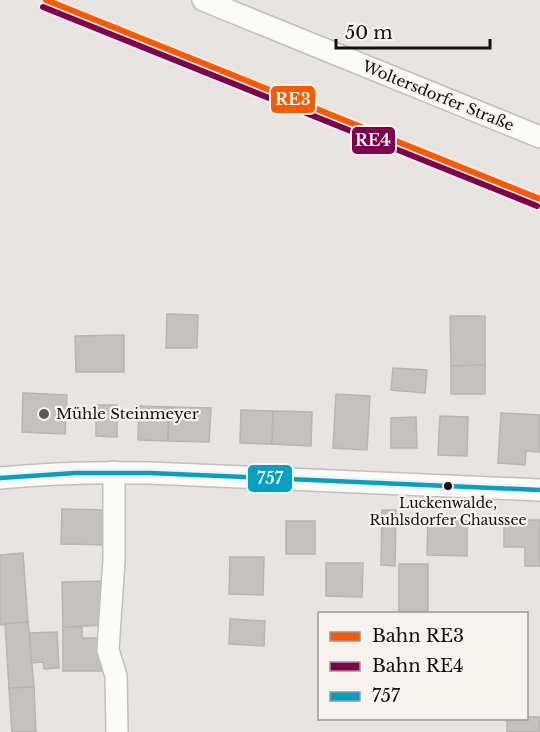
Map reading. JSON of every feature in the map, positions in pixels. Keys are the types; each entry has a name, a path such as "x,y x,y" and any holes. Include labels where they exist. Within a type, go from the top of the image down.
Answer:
{"street":[{"name":"Woltersdorfer Straße","path":"203,0 540,136"},
{"path":"0,477 114,472 540,489"},
{"path":"114,472 114,560 108,650 116,676 117,732"}],"building":[{"path":"167,314 198,315 197,348 166,348"},
{"path":"450,316 485,316 485,365 451,366"},
{"path":"124,335 124,372 76,372 75,336"},
{"path":"485,365 485,394 451,394 451,366"},
{"path":"393,368 427,370 425,393 391,390"},
{"name":"Mühle Steinmeyer","path":"23,393 67,395 65,434 22,432"},
{"path":"336,394 370,396 367,450 333,448"},
{"path":"96,405 117,405 117,437 96,436"},
{"path":"139,406 169,407 168,441 138,440"},
{"path":"169,407 211,408 209,442 168,441"},
{"path":"241,410 273,411 272,444 240,443"},
{"path":"273,411 312,412 311,446 272,444"},
{"path":"501,413 540,415 540,452 526,451 525,465 498,463"},
{"path":"440,416 468,417 467,456 438,455"},
{"path":"416,417 417,448 391,448 391,418"},
{"path":"62,509 111,510 110,545 61,544"},
{"path":"382,510 396,510 395,566 381,565"},
{"path":"428,520 467,521 467,556 427,555"},
{"path":"504,520 540,520 540,566 525,566 525,547 504,547"},
{"path":"286,521 315,521 315,554 286,554"},
{"path":"23,553 28,622 0,625 0,555"},
{"path":"230,557 264,557 263,595 229,594"},
{"path":"326,563 363,563 362,597 326,596"},
{"path":"399,564 428,564 428,612 399,612"},
{"path":"107,581 108,625 63,627 62,582"},
{"path":"230,619 265,621 264,646 229,644"},
{"path":"28,622 34,687 9,688 5,624"},
{"path":"63,627 82,627 82,638 102,638 101,671 63,671"},
{"path":"57,632 59,668 44,669 43,662 31,663 30,633"},
{"path":"34,687 36,732 12,732 9,688"},
{"path":"528,717 539,717 539,732 507,732 507,720 528,720"}],"rail line":[{"name":"RE3","path":"46,0 540,199"},
{"name":"RE4","path":"43,7 537,206"}],"transit line":[{"name":"757","path":"0,478 75,473 150,473 540,490"}],"place":[{"name":"Mühle Steinmeyer","path":"44,414"},
{"name":"Luckenwalde, Ruhlsdorfer Chaussee","path":"448,486"}]}
